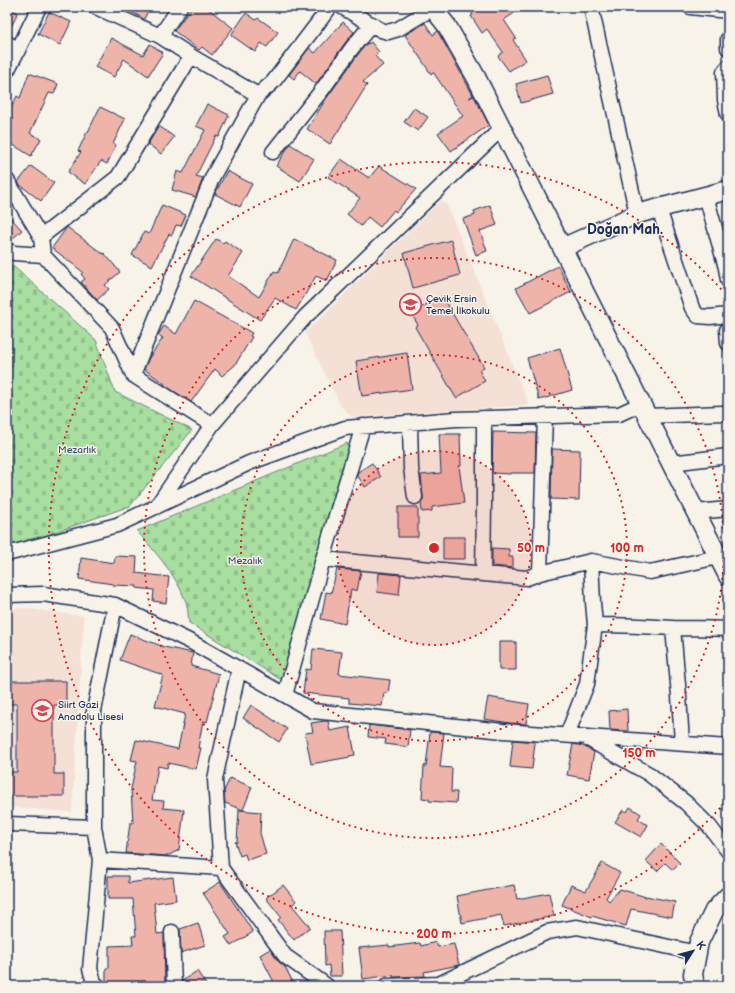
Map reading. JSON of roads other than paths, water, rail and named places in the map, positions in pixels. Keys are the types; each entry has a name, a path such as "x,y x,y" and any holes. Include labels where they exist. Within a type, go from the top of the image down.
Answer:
{"main road":[{"path":"433,8 447,26 476,77 728,576"},
{"path":"562,248 637,214 728,190"},
{"path":"695,986 693,974 699,942 714,911 728,896"}],"street":[{"path":"7,71 13,47 39,7"},
{"path":"96,7 160,36 258,95"},
{"path":"160,36 180,7"},
{"path":"133,375 213,176 258,95 273,82 330,7"},
{"path":"342,7 381,30 388,32 398,29 433,8"},
{"path":"591,7 637,214"},
{"path":"690,7 728,11"},
{"path":"273,152 372,24"},
{"path":"728,39 728,48"},
{"path":"41,237 118,177 191,56"},
{"path":"728,67 724,72 725,100 728,114"},
{"path":"156,507 212,425 305,316 502,128"},
{"path":"7,180 41,237 44,255 112,328 133,375 212,425"},
{"path":"706,196 728,280"},
{"path":"660,208 692,308 698,316 710,317 728,315"},
{"path":"7,250 14,253 44,255"},
{"path":"7,554 117,525 249,463 345,428 456,419 619,414 644,410 728,414"},
{"path":"540,573 545,416"},
{"path":"483,574 484,418"},
{"path":"410,423 411,468 415,497"},
{"path":"285,695 323,559 363,426"},
{"path":"671,463 728,456"},
{"path":"696,512 728,509"},
{"path":"323,559 527,578 540,573 591,561 650,572 718,557"},
{"path":"567,735 587,684 595,625 591,561"},
{"path":"7,595 43,594 115,605 193,643 313,711 503,731 728,747"},
{"path":"98,986 94,982 90,969 100,860 94,827 94,711 115,605"},
{"path":"595,625 728,629"},
{"path":"673,628 682,744"},
{"path":"239,669 215,779 221,868 285,956 327,986"},
{"path":"584,736 649,774 686,803 710,827 728,851"},
{"path":"7,824 94,827"},
{"path":"100,860 221,868"},
{"path":"386,986 439,984 547,932 577,927 697,953"},
{"path":"172,932 174,986"}],"place":[{"name":"Çevik Ersin Temel İlkokulu","path":"411,305"},
{"name":"Siirt Gazi Anadolu Lisesi","path":"43,711"}],"district":[{"name":"Doğan Mah.","path":"625,229"}],"park label":[{"name":"Mezarlık","path":"77,450"},
{"name":"Mezalık","path":"245,561"}]}
